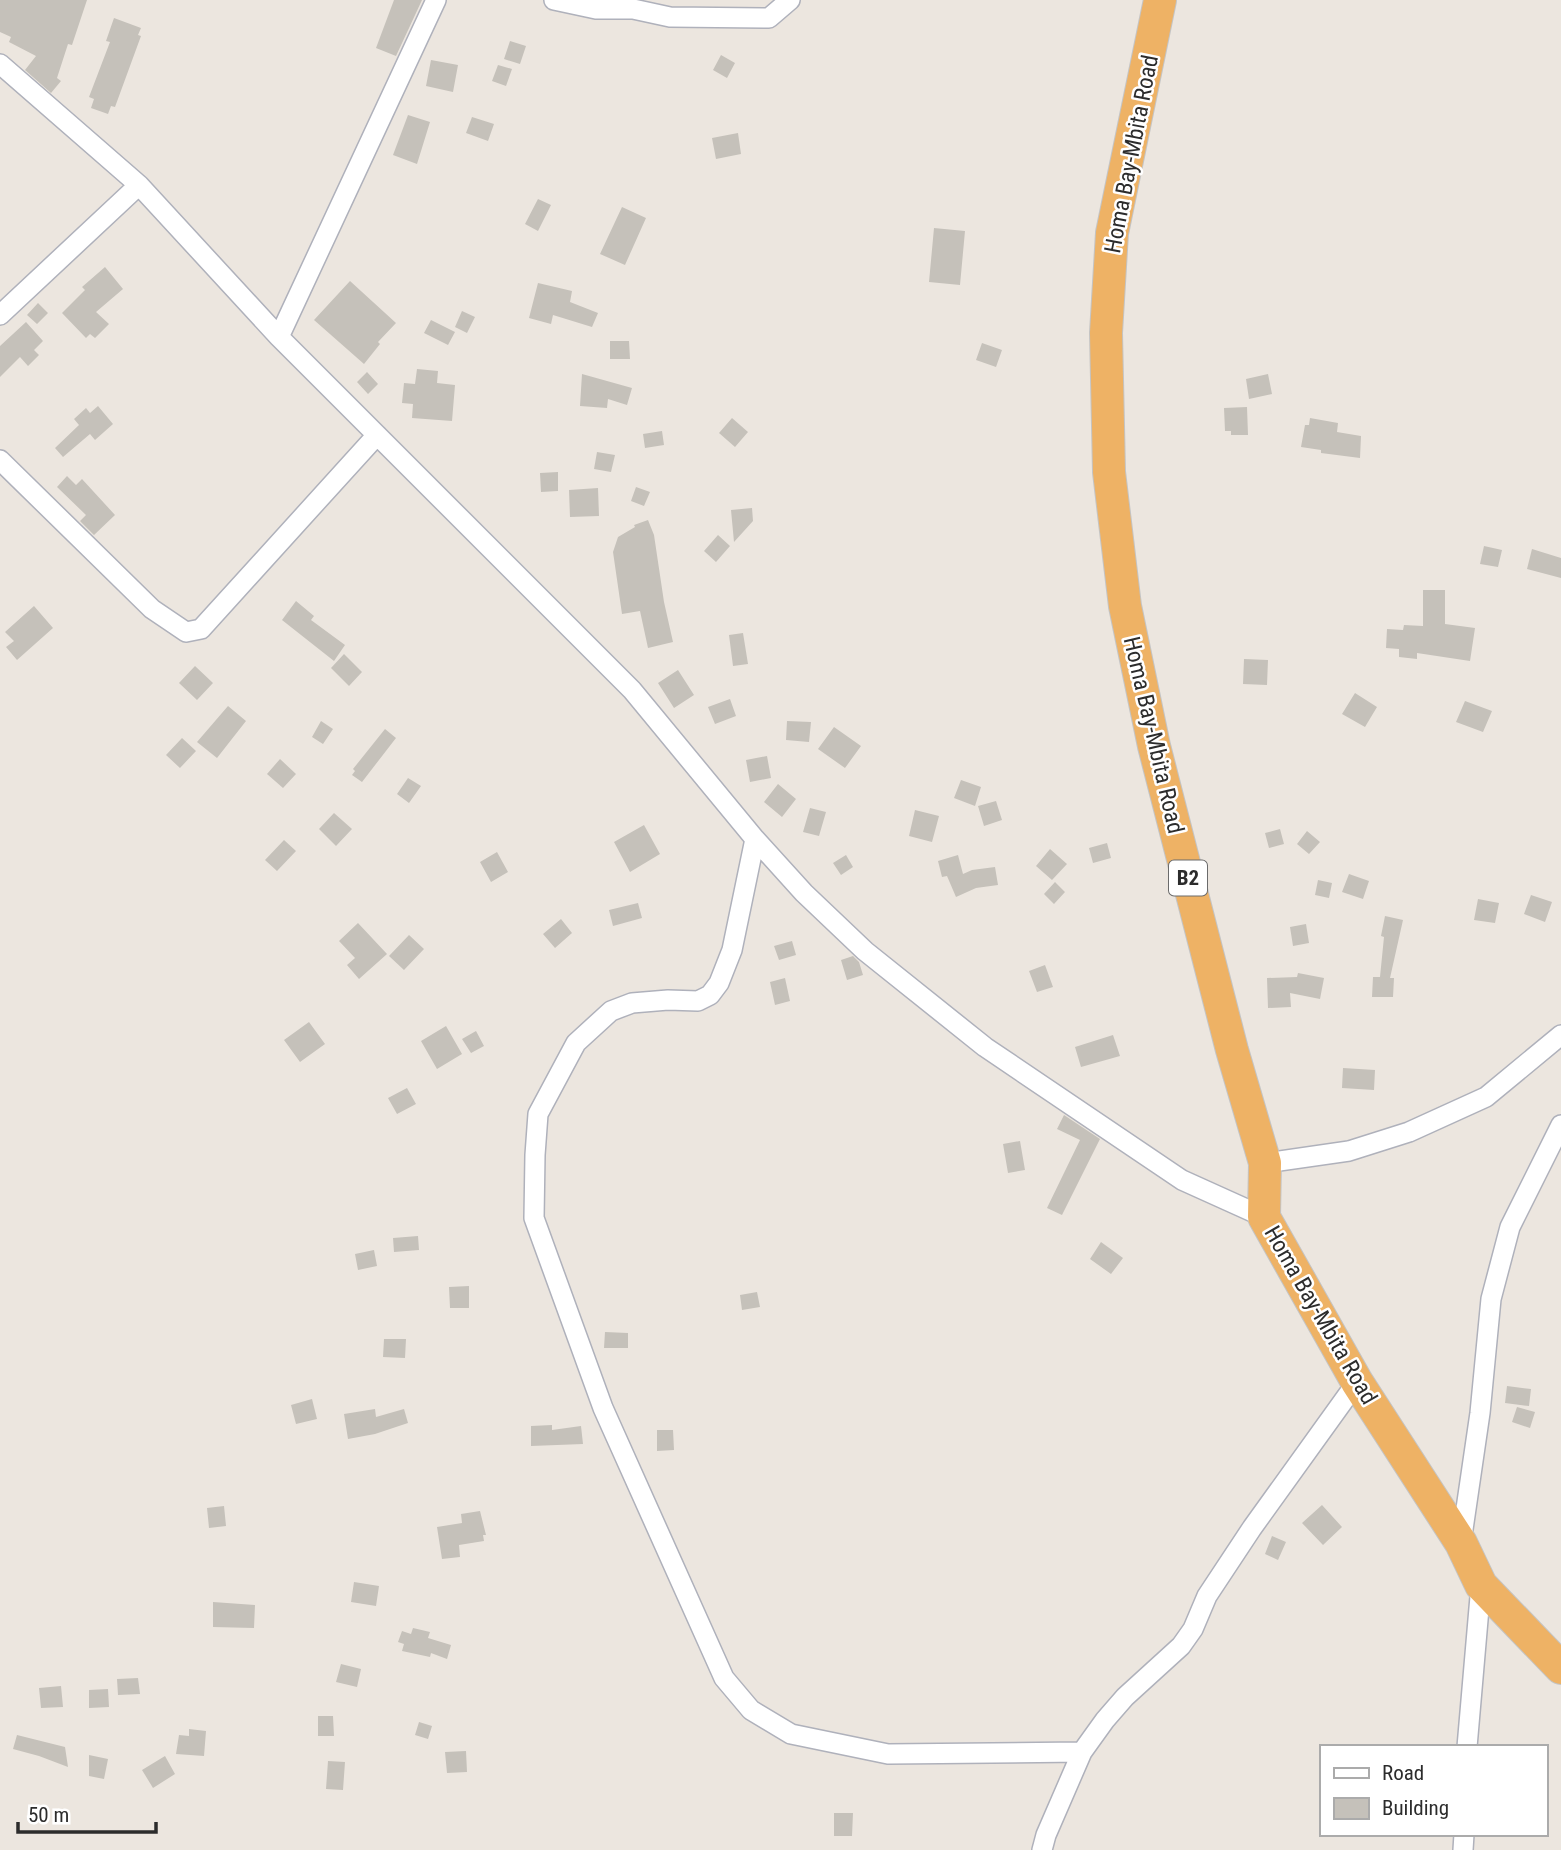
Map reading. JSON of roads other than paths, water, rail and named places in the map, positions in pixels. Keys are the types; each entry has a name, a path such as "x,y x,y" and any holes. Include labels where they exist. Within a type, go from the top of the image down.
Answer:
{"highway":[{"name":"Homa Bay-Mbita Road","path":"1160,0 1112,233 1106,333 1108,472 1125,606 1154,746 1232,1050 1265,1163 1264,1217 1357,1381 1461,1543 1481,1585 1561,1668"}],"street":[{"path":"279,337 436,0"},
{"path":"554,0 596,9 633,9 670,17 769,18 790,0"},
{"path":"0,64 139,185 279,337 632,690 755,839 804,893 865,951 985,1047 1182,1180 1264,1217"},
{"path":"0,315 139,185"},
{"path":"0,460 152,609 186,632 201,629 377,435"},
{"path":"755,839 732,950 719,983 710,995 698,1001 632,1003 611,1011 576,1043 537,1114 534,1218 603,1408 724,1678 751,1710 791,1734 888,1754 1082,1752"},
{"path":"1265,1163 1349,1151 1409,1132 1486,1097 1561,1035"},
{"path":"1461,1543 1491,1299 1510,1227 1561,1125"},
{"path":"1042,1850 1082,1752 1125,1697 1181,1646 1193,1629 1207,1596 1252,1528 1357,1381"},
{"path":"1467,1745 1481,1585"}]}
